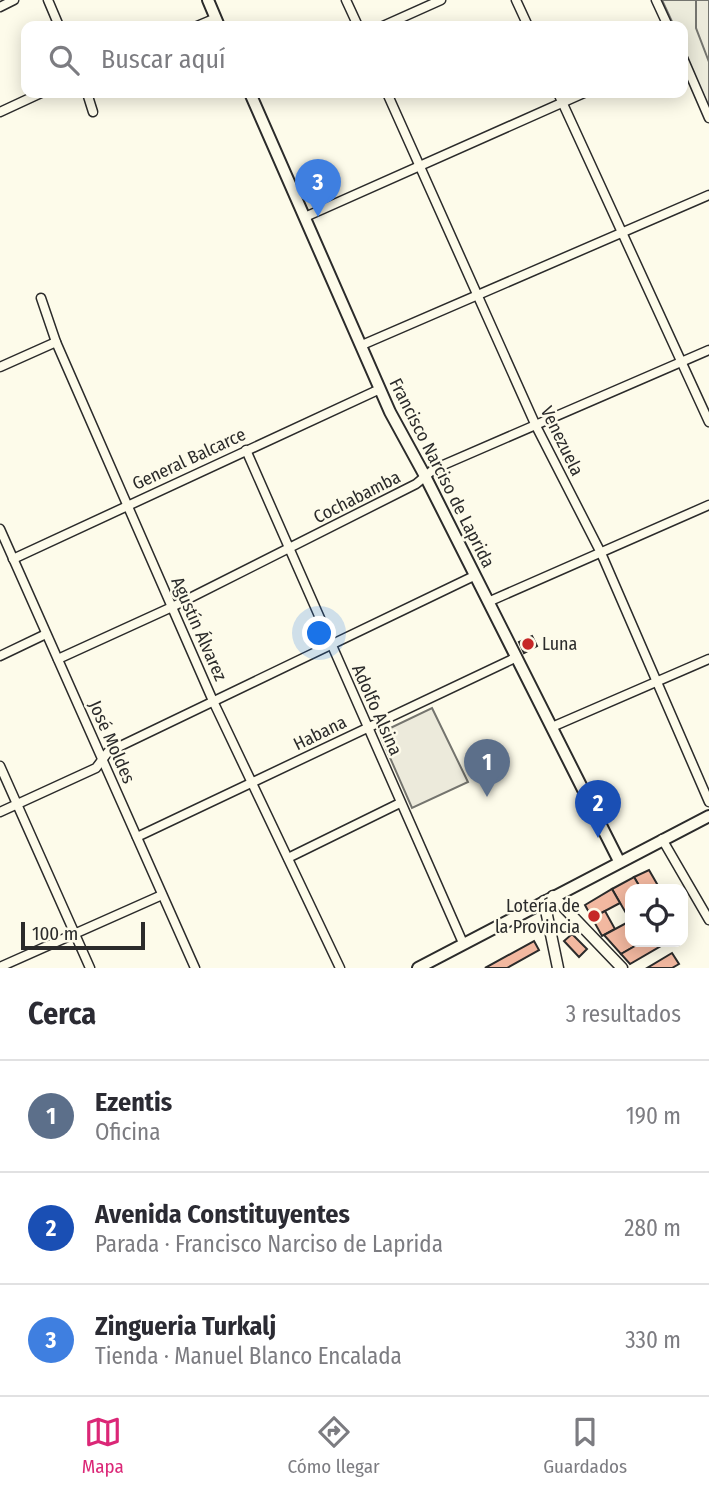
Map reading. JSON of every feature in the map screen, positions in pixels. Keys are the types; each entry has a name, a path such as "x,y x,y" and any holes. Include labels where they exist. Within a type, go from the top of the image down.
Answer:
{"main road":[{"path":"208,0 218,21"},
{"name":"Francisco Narciso de Laprida","path":"252,98 380,388 619,861"},
{"path":"418,968 709,816"}],"street":[{"path":"0,7 15,0"},
{"path":"48,0 58,21"},
{"path":"346,0 356,21"},
{"path":"394,21 441,0"},
{"path":"516,0 526,21"},
{"path":"656,0 666,21"},
{"path":"688,70 709,118"},
{"path":"0,112 30,98"},
{"path":"89,98 93,111"},
{"name":"Venezuela","path":"389,98 536,426 601,553 709,802"},
{"path":"560,98 709,422"},
{"path":"305,217 571,98"},
{"path":"362,345 709,195"},
{"name":"Agustín Álvarez","path":"41,298 56,342 213,701 340,968"},
{"path":"0,367 56,342"},
{"name":"Cochabamba","path":"58,659 172,607 416,484 434,469 709,350"},
{"name":"General Balcarce","path":"13,559 380,388"},
{"name":"Adolfo Alsina","path":"246,450 463,943"},
{"path":"488,601 709,505"},
{"name":"José Moldes","path":"0,529 195,968"},
{"path":"0,813 96,768 108,752 474,576"},
{"path":"0,656 46,634"},
{"name":"Habana","path":"137,837 517,657"},
{"path":"552,727 709,659"},
{"path":"0,766 90,968"},
{"path":"288,858 400,803"},
{"path":"662,839 709,919"},
{"path":"0,967 162,895"},
{"path":"549,898 558,968"},
{"path":"549,898 622,968"}],"shaded area":[{"path":"662,0 709,0 709,110 688,60 688,21 672,21"},
{"path":"696,0 709,0 709,62 696,28"},
{"path":"432,708 468,782 412,808 381,737 382,732"}],"building":[{"name":"Luna","path":"532,636 537,646 524,653 519,642"},
{"path":"649,870 657,884 638,884 634,877"},
{"path":"634,877 638,884 625,884 625,911 612,889"},
{"path":"612,889 620,903 592,918 585,905"},
{"path":"605,911 615,929 602,936 592,918"},
{"path":"625,924 625,947 633,947 621,954 604,935"},
{"path":"572,934 587,949 579,957 564,941"},
{"path":"534,941 539,950 507,968 485,968"},
{"path":"633,947 659,947 630,964 621,954"},
{"path":"672,953 679,964 672,968 647,968"}],"place":[{"name":"Zingueria Turkalj","path":"318,217"},
{"name":"Luna","path":"528,644"},
{"name":"Ezentis","path":"487,797"},
{"name":"Avenida Constituyentes","path":"598,838"},
{"name":"Lotería de la Provincia","path":"594,916"}]}
